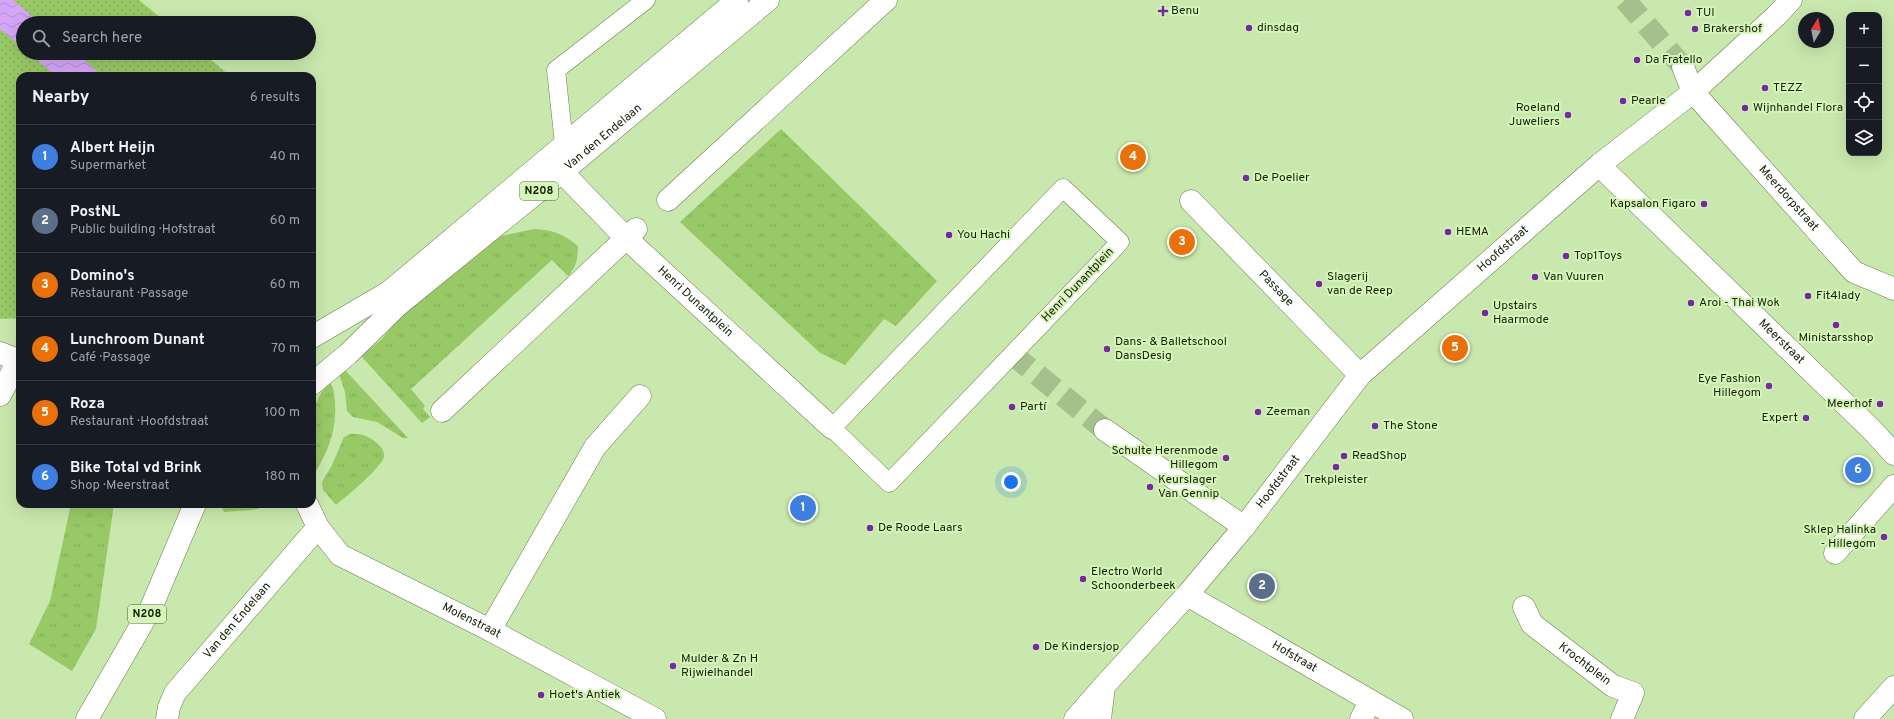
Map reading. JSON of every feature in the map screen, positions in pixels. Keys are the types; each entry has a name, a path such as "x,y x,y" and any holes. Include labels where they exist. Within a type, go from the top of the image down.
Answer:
{"street":[{"name":"Van den Endelaan","path":"316,335 389,292 737,0"},
{"name":"Van den Endelaan","path":"316,381 348,354 398,305 562,172 768,0"},
{"path":"668,200 886,0"},
{"name":"Hoofdstraat","path":"1075,719 1187,595 1244,527 1360,376 1599,165 1693,92 1776,16 1791,0"},
{"path":"1682,67 1693,92"},
{"name":"Meerdorpstraat","path":"1693,92 1854,272 1894,289"},
{"name":"Meerstraat","path":"1599,165 1873,431 1894,454"},
{"name":"Henri Dunantplein","path":"562,172 631,234 832,428"},
{"name":"Passage","path":"1191,201 1360,376"},
{"path":"442,411 631,234"},
{"path":"0,395 13,358"},
{"path":"490,630 594,447 640,396"},
{"path":"1105,430 1244,527"},
{"path":"1835,553 1894,486"},
{"name":"N208","path":"87,719 150,608 193,508"},
{"name":"Molenstraat","path":"309,508 318,527 340,555 490,630 655,719"},
{"name":"Van den Endelaan","path":"167,719 169,707 175,693 318,527"},
{"name":"Hofstraat","path":"1187,595 1366,710 1402,719"},
{"name":"Krochtplein","path":"1524,607 1532,624 1613,686 1633,693 1622,719"},
{"path":"1100,719 1104,686"},
{"path":"1865,719 1894,687"}],"lane":[{"name":"Van den Endelaan","path":"564,144 556,70 646,0"},
{"name":"Henri Dunantplein","path":"1063,188 1120,242 889,483 832,428 1063,188"}],"green space":[{"path":"0,0 139,0 158,16 16,16 16,60 211,60 225,72 16,72 16,318 0,319"},
{"path":"781,129 937,281 896,326 884,319 845,365 820,353 680,222"},
{"path":"534,229 558,233 568,238 578,246 575,266 568,276 552,260 411,389 425,406 423,409 430,417 422,423 361,356 381,340 398,319 492,238"},
{"path":"345,370 408,438 403,438 377,422 353,417 347,411 345,392 339,374"},
{"path":"330,383 331,384 335,400 334,428 329,446 316,471 316,404"},
{"path":"350,434 357,434 372,439 381,448 384,453 384,457 370,475 336,505 323,490 322,482 332,465 344,437"},
{"path":"70,508 113,508 96,629 72,671 29,644 50,601"},
{"path":"223,508 260,508 224,512"}],"water":[{"path":"0,0 13,0 32,16 16,16 16,42 0,29"},
{"path":"37,60 84,60 98,72 51,72"}],"tunnel":[{"path":"1625,0 1683,67"},
{"path":"1012,354 1105,430"}],"place":[{"name":"Benu","path":"1163,11"},
{"name":"TUI","path":"1688,13"},
{"name":"dinsdag","path":"1249,28"},
{"name":"Brakershof","path":"1695,29"},
{"name":"Da Fratello","path":"1637,60"},
{"name":"TEZZ","path":"1765,88"},
{"name":"Pearle","path":"1623,101"},
{"name":"Wijnhandel Flora","path":"1745,108"},
{"name":"Roeland Juweliers","path":"1568,115"},
{"name":"Lunchroom Dunant","path":"1133,157"},
{"name":"De Poelier","path":"1246,178"},
{"name":"Kapsalon Figaro","path":"1704,204"},
{"name":"HEMA","path":"1448,232"},
{"name":"You Hachi","path":"949,235"},
{"name":"Domino's","path":"1182,242"},
{"name":"Top1Toys","path":"1566,256"},
{"name":"Van Vuuren","path":"1535,277"},
{"name":"Slagerij van de Reep","path":"1319,284"},
{"name":"Fit4lady","path":"1808,296"},
{"name":"Aroi - Thai Wok","path":"1691,303"},
{"name":"Upstairs Haarmode","path":"1485,313"},
{"name":"Ministarsshop","path":"1836,325"},
{"name":"Roza","path":"1455,348"},
{"name":"Dans- & Balletschool DansDesig","path":"1107,349"},
{"name":"Eye Fashion Hillegom","path":"1769,386"},
{"name":"Meerhof","path":"1880,404"},
{"name":"Partí","path":"1012,407"},
{"name":"Zeeman","path":"1258,412"},
{"name":"Expert","path":"1806,418"},
{"name":"The Stone","path":"1375,426"},
{"name":"ReadShop","path":"1344,456"},
{"name":"Schulte Herenmode Hillegom","path":"1226,458"},
{"name":"Trekpleister","path":"1336,467"},
{"name":"Bike Total vd Brink","path":"1858,470"},
{"name":"Keurslager Van Gennip","path":"1150,487"},
{"name":"Albert Heijn","path":"803,508"},
{"name":"De Roode Laars","path":"870,528"},
{"name":"Sklep Halinka - Hillegom","path":"1884,537"},
{"name":"Electro World Schoonderbeek","path":"1083,579"},
{"name":"PostNL","path":"1262,586"},
{"name":"De Kindersjop","path":"1036,647"},
{"name":"Mulder & Zn H Rijwielhandel","path":"673,666"},
{"name":"Hoet's Antiek","path":"541,695"}]}
